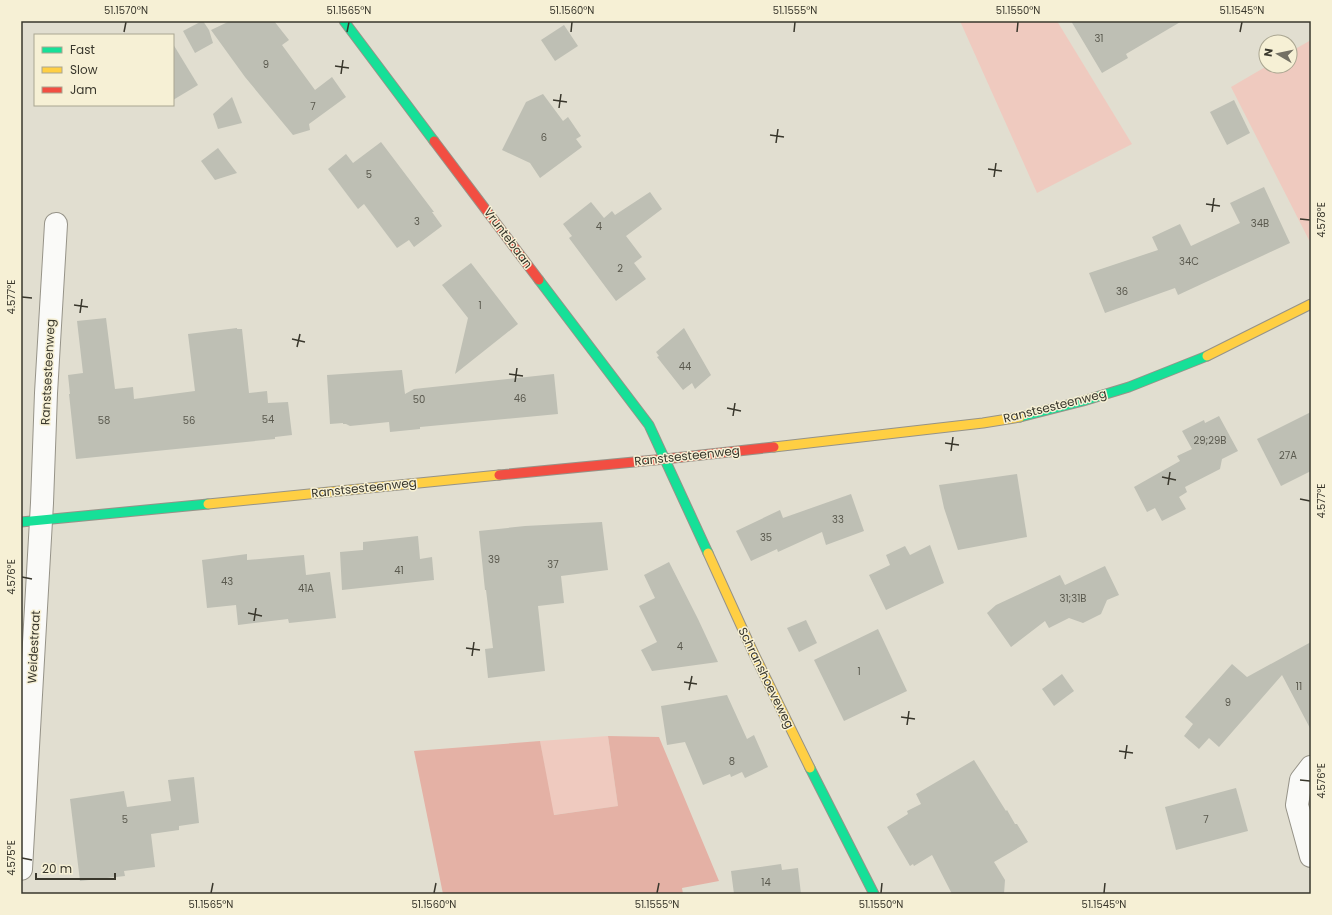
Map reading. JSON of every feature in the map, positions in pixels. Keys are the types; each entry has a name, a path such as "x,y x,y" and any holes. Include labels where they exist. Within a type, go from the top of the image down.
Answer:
{"street":[{"name":"Vruntebaan","path":"344,21 649,424 665,459"},
{"name":"Ranstsesteenweg","path":"56,224 46,393 31,521 665,459 944,428 1027,416 1083,401 1174,370 1217,352 1311,304"},
{"name":"Schranshoeveweg","path":"665,459 753,652 874,894"},
{"name":"Weidestraat","path":"21,869 31,521"},
{"path":"1311,767 1301,780 1297,805 1311,856"}],"shaded area":[{"path":"960,21 1057,21 1132,144 1037,193"},
{"path":"1311,40 1311,244 1231,87 1258,71 1258,74 1298,74 1298,47"},
{"path":"608,736 618,806 553,815 540,741"},
{"path":"608,736 659,737 719,881 682,888 683,894 443,894 414,751 540,741 554,815 618,806"}],"building":[{"path":"202,21 209,30 213,43 195,53 183,31"},
{"path":"230,21 274,21 289,40 282,45 315,90 332,77 346,97 309,124 310,130 293,135 245,77 211,30"},
{"path":"1071,21 1182,21 1126,54 1128,58 1102,73"},
{"path":"564,25 578,46 555,61 541,40"},
{"path":"174,46 198,85 174,99"},
{"path":"543,94 563,121 568,117 581,136 576,139 582,147 540,178 530,163 502,150 526,102"},
{"path":"232,97 242,123 218,129 213,114"},
{"path":"1234,100 1250,133 1227,145 1210,112"},
{"path":"381,142 434,212 432,212 442,226 414,247 409,240 397,248 364,204 358,209 328,169 346,154 353,163"},
{"path":"218,148 237,173 215,180 201,161"},
{"path":"1264,187 1290,243 1178,295 1175,288 1105,313 1089,273 1158,250 1152,237 1180,224 1191,246 1240,223 1230,203"},
{"path":"650,192 662,209 626,236 642,257 634,263 646,279 616,301 569,238 572,236 563,224 591,202 604,218 612,211 615,215"},
{"path":"471,263 518,324 455,374 468,318 442,285"},
{"path":"106,318 115,389 133,387 134,399 195,391 188,334 237,328 242,329 249,393 267,391 268,403 288,402 292,435 275,437 275,439 76,459 68,375 83,373 77,321"},
{"path":"684,328 711,375 695,389 692,383 683,390 657,357 659,356 656,352"},
{"path":"402,370 405,394 414,389 554,374 558,414 420,427 420,429 390,432 389,422 350,426 343,423 330,424 327,375"},
{"path":"1311,412 1311,471 1281,486 1257,439"},
{"path":"1219,416 1238,451 1222,459 1220,469 1185,487 1187,492 1179,497 1186,509 1162,521 1155,508 1147,512 1134,487 1180,461 1177,456 1192,449 1182,431 1204,420 1205,423"},
{"path":"1017,474 1027,537 958,550 944,508 939,485"},
{"path":"851,494 864,531 826,545 822,532 778,552 777,549 751,561 736,531 780,510 783,518"},
{"path":"602,522 608,570 561,576 564,603 538,606 545,671 488,678 485,649 493,648 479,531 525,526"},
{"path":"418,536 420,559 432,557 434,580 342,590 340,552 363,550 363,542"},
{"path":"930,545 944,583 886,610 869,575 890,565 886,555 905,546 910,555"},
{"path":"247,554 247,560 304,555 306,575 330,572 336,618 289,623 288,619 238,625 236,605 207,608 202,560"},
{"path":"669,562 718,662 652,671 641,650 657,642 639,606 655,598 644,575"},
{"path":"1105,566 1119,595 1107,600 1101,614 1083,623 1069,618 1049,628 1045,621 1011,647 987,613 996,605 1060,575 1065,585"},
{"path":"806,620 817,643 799,652 787,628"},
{"path":"878,629 907,691 844,721 814,660"},
{"path":"1311,642 1311,730 1282,675 1219,747 1209,738 1199,749 1184,736 1193,724 1185,717 1232,664 1247,677"},
{"path":"1062,674 1074,691 1054,706 1042,689"},
{"path":"727,695 747,739 754,735 768,767 745,778 742,772 731,777 730,774 703,785 685,742 667,745 661,706"},
{"path":"974,760 1006,811 1007,810 1015,824 1017,824 1028,842 994,862 1005,880 1004,894 952,894 932,855 914,866 913,864 910,866 887,827 908,814 907,811 921,804 916,794"},
{"path":"194,777 199,823 179,826 179,830 151,834 155,867 124,871 125,876 80,881 70,799 124,791 127,807 171,801 168,780"},
{"path":"1236,788 1248,831 1176,850 1165,807"},
{"path":"781,864 782,870 798,868 801,894 734,894 731,871"}],"traffic: fast":[{"path":"344,21 434,141"},
{"path":"539,280 649,425 708,553"},
{"path":"1020,417 1083,401 1129,387 1207,356"},
{"path":"21,522 208,504"},
{"path":"810,768 874,894"}],"traffic: slow":[{"path":"1207,356 1311,304"},
{"path":"774,447 983,423 1020,417"},
{"path":"208,504 499,475"},
{"path":"708,553 753,652 810,768"}],"traffic: jam":[{"path":"434,141 539,280"},
{"path":"499,475 774,447"}]}
